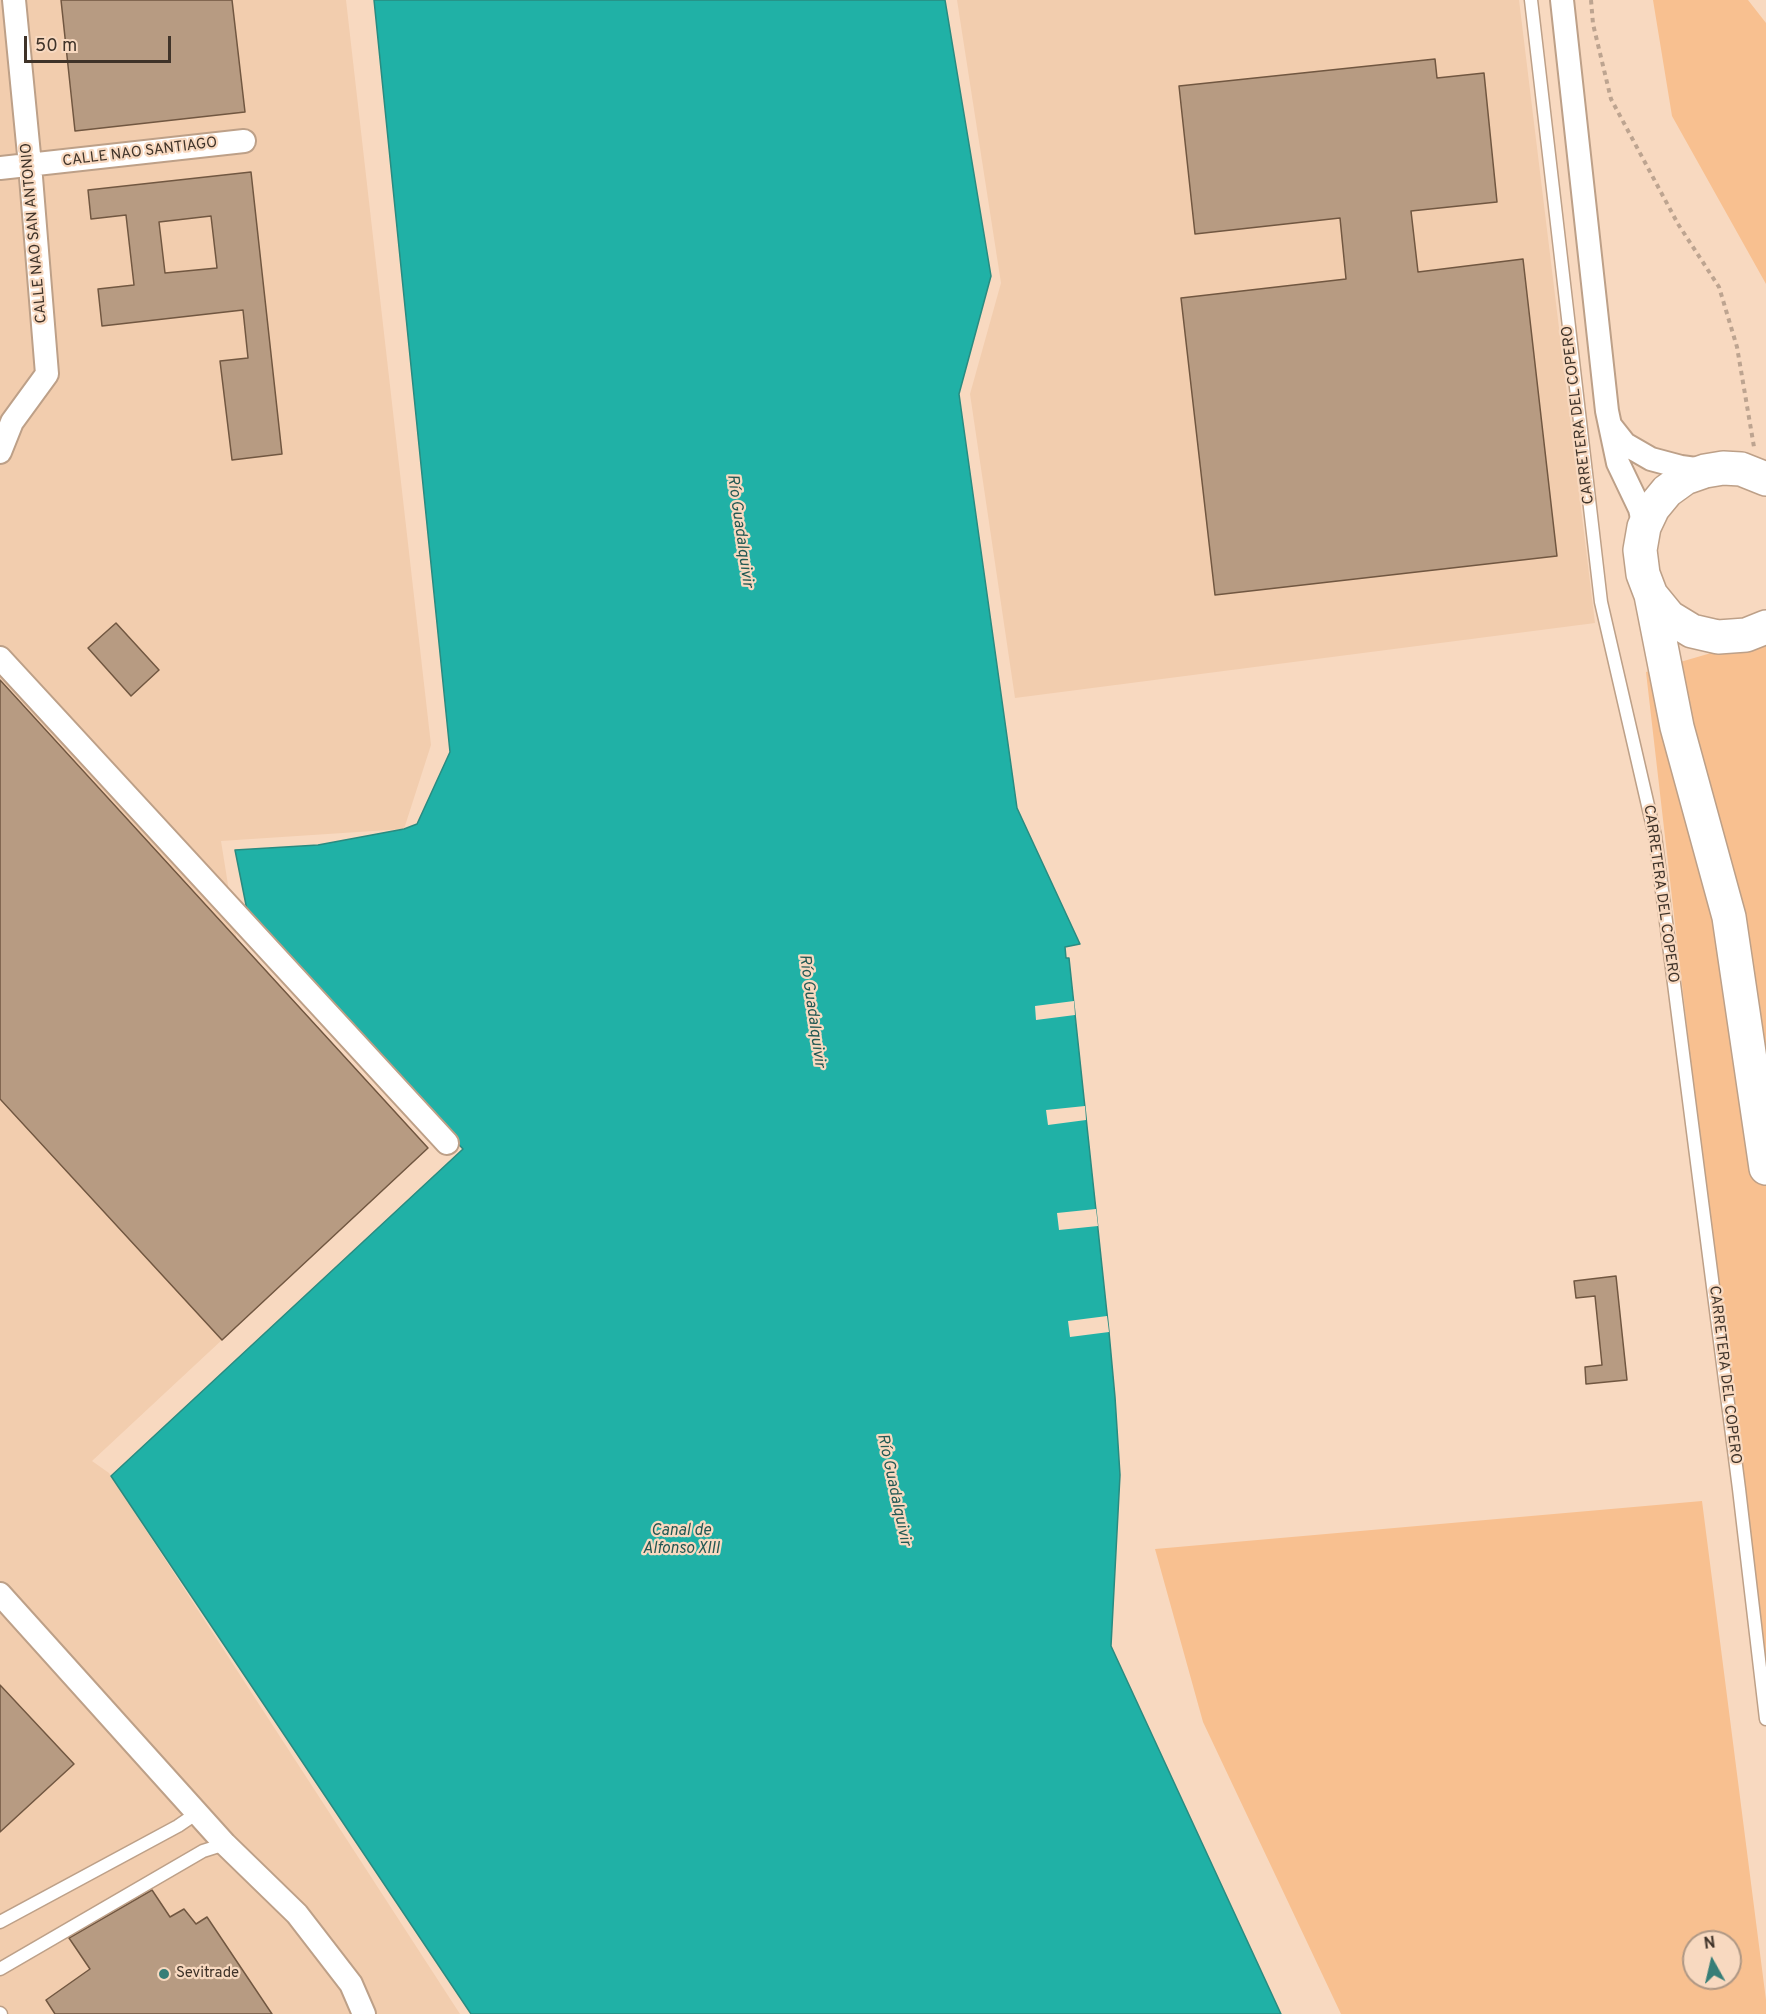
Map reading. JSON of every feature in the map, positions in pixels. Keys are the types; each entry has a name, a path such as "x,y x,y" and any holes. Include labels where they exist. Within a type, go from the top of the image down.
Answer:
{"main road":[{"path":"1762,477 1741,470 1723,468 1685,478 1667,491 1653,508 1644,527 1640,550 1642,574 1651,595 1677,727 1729,917 1766,1168"},
{"path":"1651,595 1669,617 1692,631 1718,637 1746,635 1766,627"}],"street":[{"name":"CALLE NAO SAN ANTONIO","path":"0,452 6,415 47,374 14,0"},
{"path":"1562,0 1610,426 1618,463 1640,509 1644,527"},
{"name":"CALLE NAO SANTIAGO","path":"0,168 244,141"},
{"path":"1610,426 1625,444 1651,459 1705,471"},
{"path":"0,658 447,1143"},
{"path":"0,1594 225,1844 297,1914 351,1984 364,2014"}],"lane":[{"name":"CARRETERA DEL COPERO","path":"1531,0 1601,602 1655,836 1739,1489 1766,1719"},
{"path":"0,1922 178,1826 197,1813"},
{"path":"0,1969 203,1851 225,1844"}],"path":[{"path":"1591,0 1593,24 1611,99 1678,224 1719,287 1737,347 1762,477"}],"shaded area":[{"path":"0,0 346,0 431,745 404,829 221,841 237,941 428,1148 92,1461 109,1473 460,2014 0,2014"},
{"path":"957,0 1519,0 1595,623 1015,698 970,394 1001,283"},
{"path":"1653,0 1748,0 1766,23 1766,284 1672,116"},
{"path":"1766,637 1766,1713 1646,672"},
{"path":"1702,1501 1766,2014 1341,2014 1203,1722 1155,1549"}],"water":[{"name":"Canal de Alfonso XIII","path":"374,0 945,0 991,276 959,394 1017,808 1080,944 1065,947 1066,958 1069,958 1109,1332 1120,1475 1111,1646 1281,2014 471,2014 111,1476 463,1149 343,1023 254,945 235,850 318,845 404,829 417,824 450,752"}],"pier":[{"path":"1074,1001 1075,1015 1036,1020 1035,1006"},
{"path":"1085,1106 1086,1120 1048,1125 1046,1110"},
{"path":"1096,1209 1098,1226 1059,1230 1057,1213"},
{"path":"1107,1316 1109,1332 1070,1337 1068,1321"}],"building":[{"path":"61,0 232,0 245,112 75,131"},
{"path":"1435,59 1437,78 1484,73 1497,202 1411,211 1418,272 1523,259 1557,556 1215,595 1181,298 1346,279 1340,218 1195,234 1179,86"},
{"path":"251,172 282,454 232,460 220,361 248,358 243,310 102,326 98,289 134,285 126,215 91,219 88,190","holes":["211,216 217,268 165,273 159,222"]},
{"path":"116,623 159,670 131,696 88,648"},
{"path":"0,680 428,1148 222,1340 0,1099"},
{"path":"1616,1276 1627,1380 1586,1384 1585,1367 1602,1365 1595,1296 1576,1298 1574,1281"},
{"path":"0,1685 74,1764 0,1832"},
{"name":"Sevitrade","path":"152,1890 170,1917 184,1909 196,1924 207,1917 272,2014 55,2014 46,2000 90,1969 69,1938"}],"place":[{"name":"Sevitrade","path":"164,1974"}],"water label":[{"name":"Río Guadalquivir","path":"739,531"},
{"name":"Río Guadalquivir","path":"811,1011"},
{"name":"Río Guadalquivir","path":"893,1490"}]}
